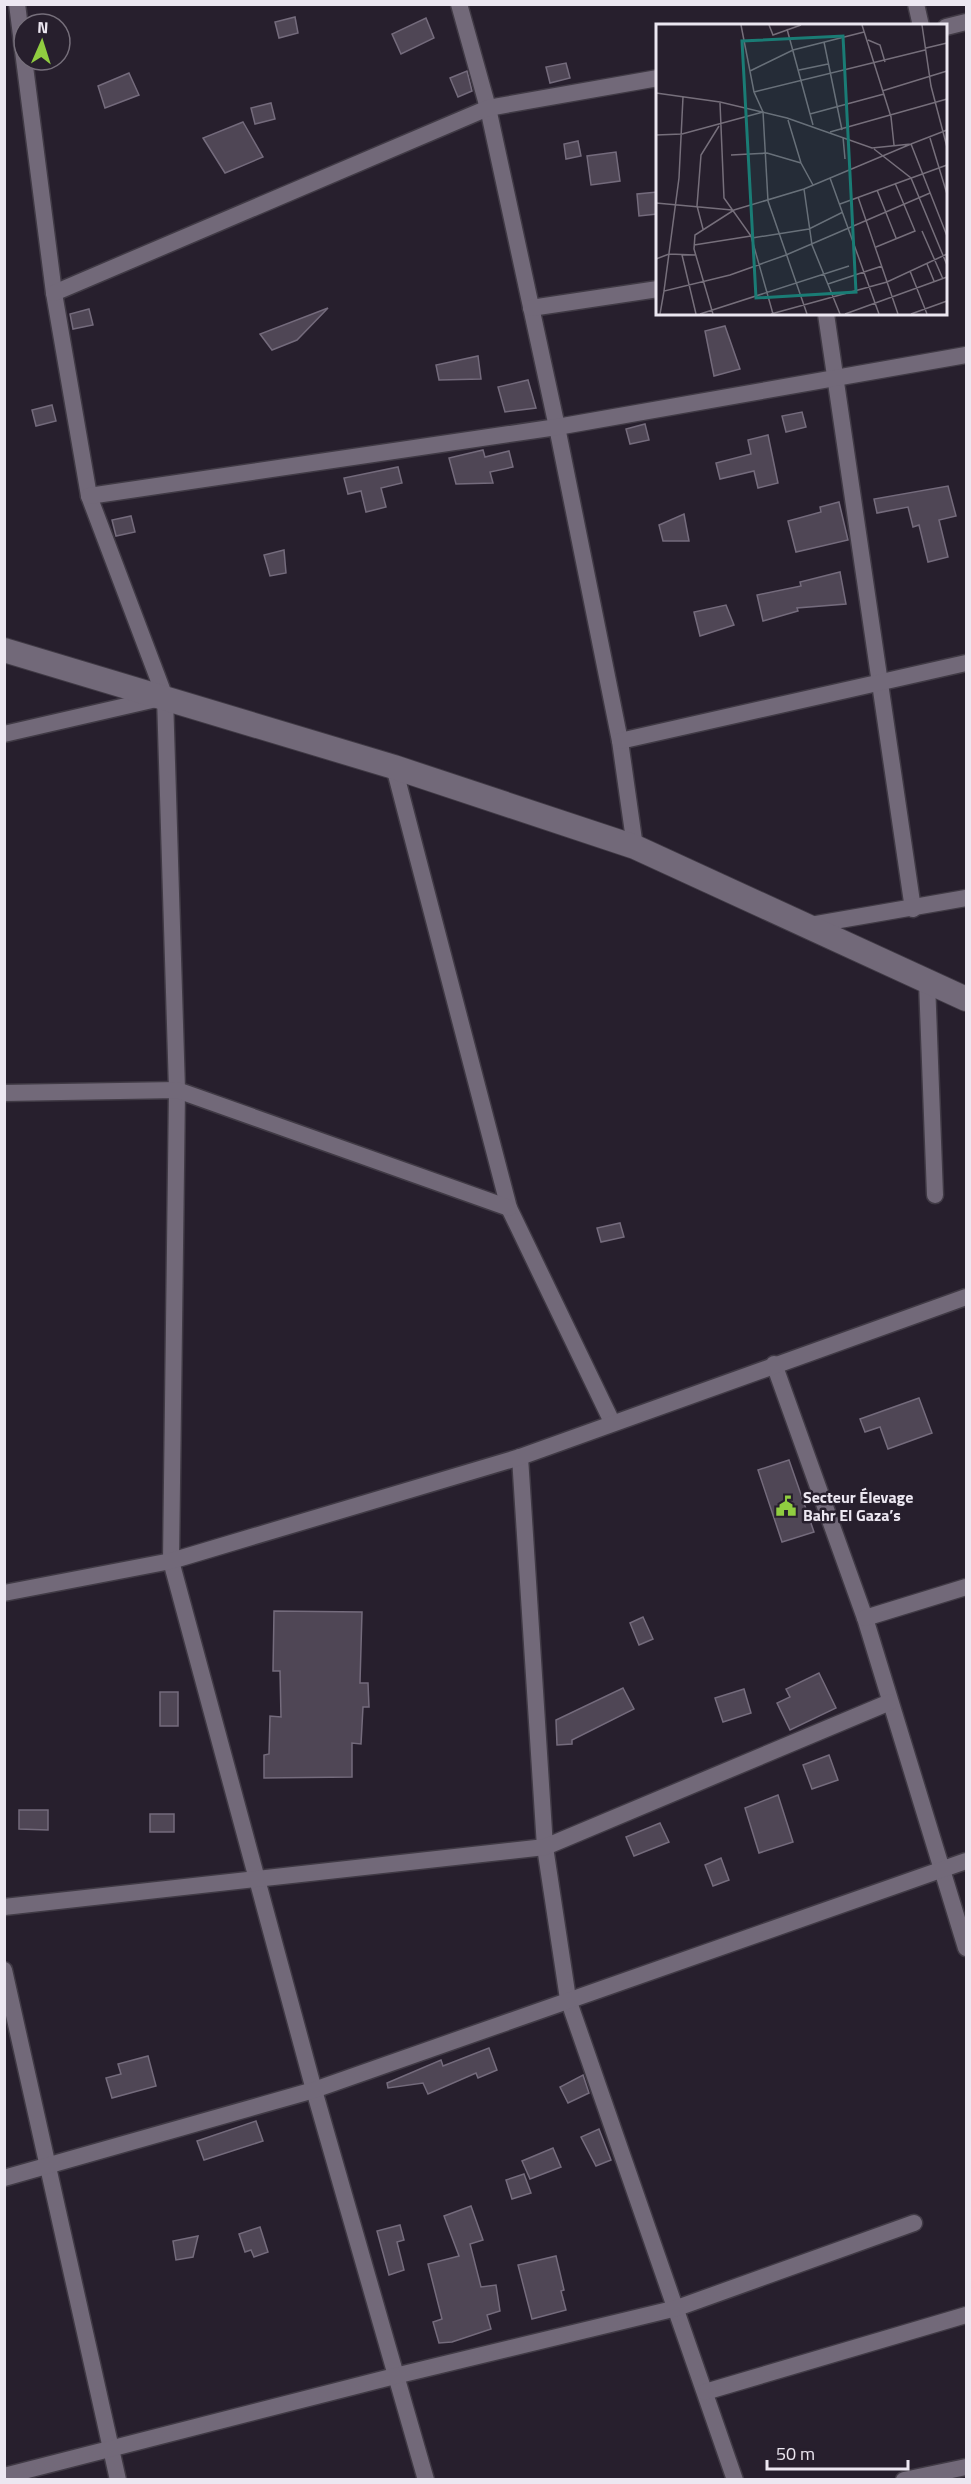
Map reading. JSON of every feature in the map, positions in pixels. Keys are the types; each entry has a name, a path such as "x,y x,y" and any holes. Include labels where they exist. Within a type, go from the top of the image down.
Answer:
{"main road":[{"path":"4,650 394,767 635,847 966,999"}],"street":[{"path":"17,4 54,293 89,496 165,697 177,1090 171,1561 314,2090 426,2480"},
{"path":"459,4 489,108 556,427 620,741 635,847"},
{"path":"915,4 920,24"},
{"path":"947,27 966,22"},
{"path":"54,293 489,108 656,78"},
{"path":"531,308 656,289"},
{"path":"826,315 913,909"},
{"path":"89,496 556,427 966,355"},
{"path":"620,741 966,663"},
{"path":"4,734 165,697"},
{"path":"394,767 509,1208 612,1422"},
{"path":"804,926 913,909 966,898"},
{"path":"927,982 935,1196"},
{"path":"4,1093 177,1090 509,1208"},
{"path":"4,1593 171,1561 520,1457 612,1422 966,1297"},
{"path":"774,1364 865,1618 966,1948"},
{"path":"520,1457 546,1846 568,2000 735,2480"},
{"path":"865,1618 966,1587"},
{"path":"4,1907 546,1846 890,1702"},
{"path":"4,2178 314,2090 966,1861"},
{"path":"4,1970 118,2480"},
{"path":"4,2476 395,2376 677,2308 914,2223"},
{"path":"705,2392 966,2315"},
{"path":"904,2480 966,2467"}],"building":[{"path":"295,17 298,33 279,38 275,22"},
{"path":"426,18 434,38 401,54 392,34"},
{"path":"566,63 570,78 550,83 546,67"},
{"path":"467,71 472,91 458,97 450,78"},
{"path":"129,73 139,95 105,108 98,86"},
{"path":"271,103 275,119 255,124 251,108"},
{"path":"243,122 263,157 225,173 203,138"},
{"path":"578,141 581,156 566,159 564,144"},
{"path":"616,152 620,181 591,185 587,156"},
{"path":"656,192 656,214 639,216 637,194"},
{"path":"328,308 297,340 272,350 260,334"},
{"path":"89,309 93,325 73,329 70,314"},
{"path":"725,326 740,369 714,376 705,331"},
{"path":"478,356 481,379 439,380 436,365"},
{"path":"528,380 536,408 505,412 498,387"},
{"path":"52,405 56,421 36,426 32,410"},
{"path":"802,412 806,427 786,432 782,416"},
{"path":"645,424 649,440 630,444 626,429"},
{"path":"768,435 778,483 758,488 754,471 720,479 716,463 751,454 748,440"},
{"path":"483,450 485,457 509,451 513,467 490,472 493,483 456,484 449,458"},
{"path":"398,467 402,483 381,488 386,507 366,512 361,491 348,494 344,478"},
{"path":"948,486 956,516 939,520 948,557 928,562 919,525 913,527 908,507 877,513 874,499"},
{"path":"839,502 848,540 796,552 788,521 821,512 820,507"},
{"path":"684,514 689,541 663,541 659,525"},
{"path":"131,516 135,532 116,536 112,520"},
{"path":"284,550 286,573 270,576 264,555"},
{"path":"840,572 846,604 797,608 798,611 763,621 757,595 801,586 800,582"},
{"path":"726,605 734,625 700,636 694,612"},
{"path":"620,1223 624,1237 601,1242 597,1228"},
{"path":"919,1398 932,1433 888,1449 880,1427 865,1432 860,1419"},
{"path":"789,1460 814,1532 782,1542 758,1470"},
{"path":"274,1611 362,1612 360,1683 368,1683 369,1707 363,1707 361,1744 352,1743 352,1777 264,1778 264,1755 269,1754 270,1716 281,1717 280,1671 273,1671"},
{"path":"643,1617 653,1639 639,1645 630,1623"},
{"path":"819,1673 836,1708 790,1730 777,1703 790,1697 786,1689"},
{"path":"623,1688 634,1709 572,1740 572,1744 557,1745 556,1720"},
{"path":"744,1689 751,1713 723,1722 715,1698"},
{"path":"160,1692 178,1692 178,1726 160,1726"},
{"path":"829,1755 838,1780 812,1789 803,1765"},
{"path":"778,1795 793,1842 759,1853 745,1808"},
{"path":"19,1810 48,1810 48,1830 19,1829"},
{"path":"150,1814 174,1814 174,1832 150,1832"},
{"path":"660,1823 669,1842 634,1856 626,1837"},
{"path":"721,1858 729,1880 713,1886 705,1865"},
{"path":"489,2048 497,2070 478,2078 476,2073 428,2094 423,2083 388,2088 387,2083 441,2060 443,2066"},
{"path":"148,2056 156,2086 112,2098 106,2078 121,2074 118,2064"},
{"path":"583,2075 589,2093 568,2103 560,2087"},
{"path":"256,2121 263,2141 204,2160 197,2141"},
{"path":"599,2129 611,2160 596,2166 581,2137"},
{"path":"553,2148 561,2167 530,2179 522,2161"},
{"path":"524,2174 531,2193 512,2199 506,2180"},
{"path":"471,2206 483,2240 470,2244 481,2287 496,2285 500,2311 487,2315 491,2329 452,2342 439,2343 433,2322 442,2319 428,2264 459,2256 444,2216"},
{"path":"400,2225 404,2240 397,2242 404,2270 389,2275 377,2231"},
{"path":"260,2227 268,2252 254,2257 251,2250 245,2252 239,2234"},
{"path":"198,2236 193,2257 176,2260 173,2241"},
{"path":"556,2256 566,2310 532,2319 518,2265"}],"place":[{"name":"Secteur Élevage Bahr El Gaza’s","path":"786,1506"}]}
